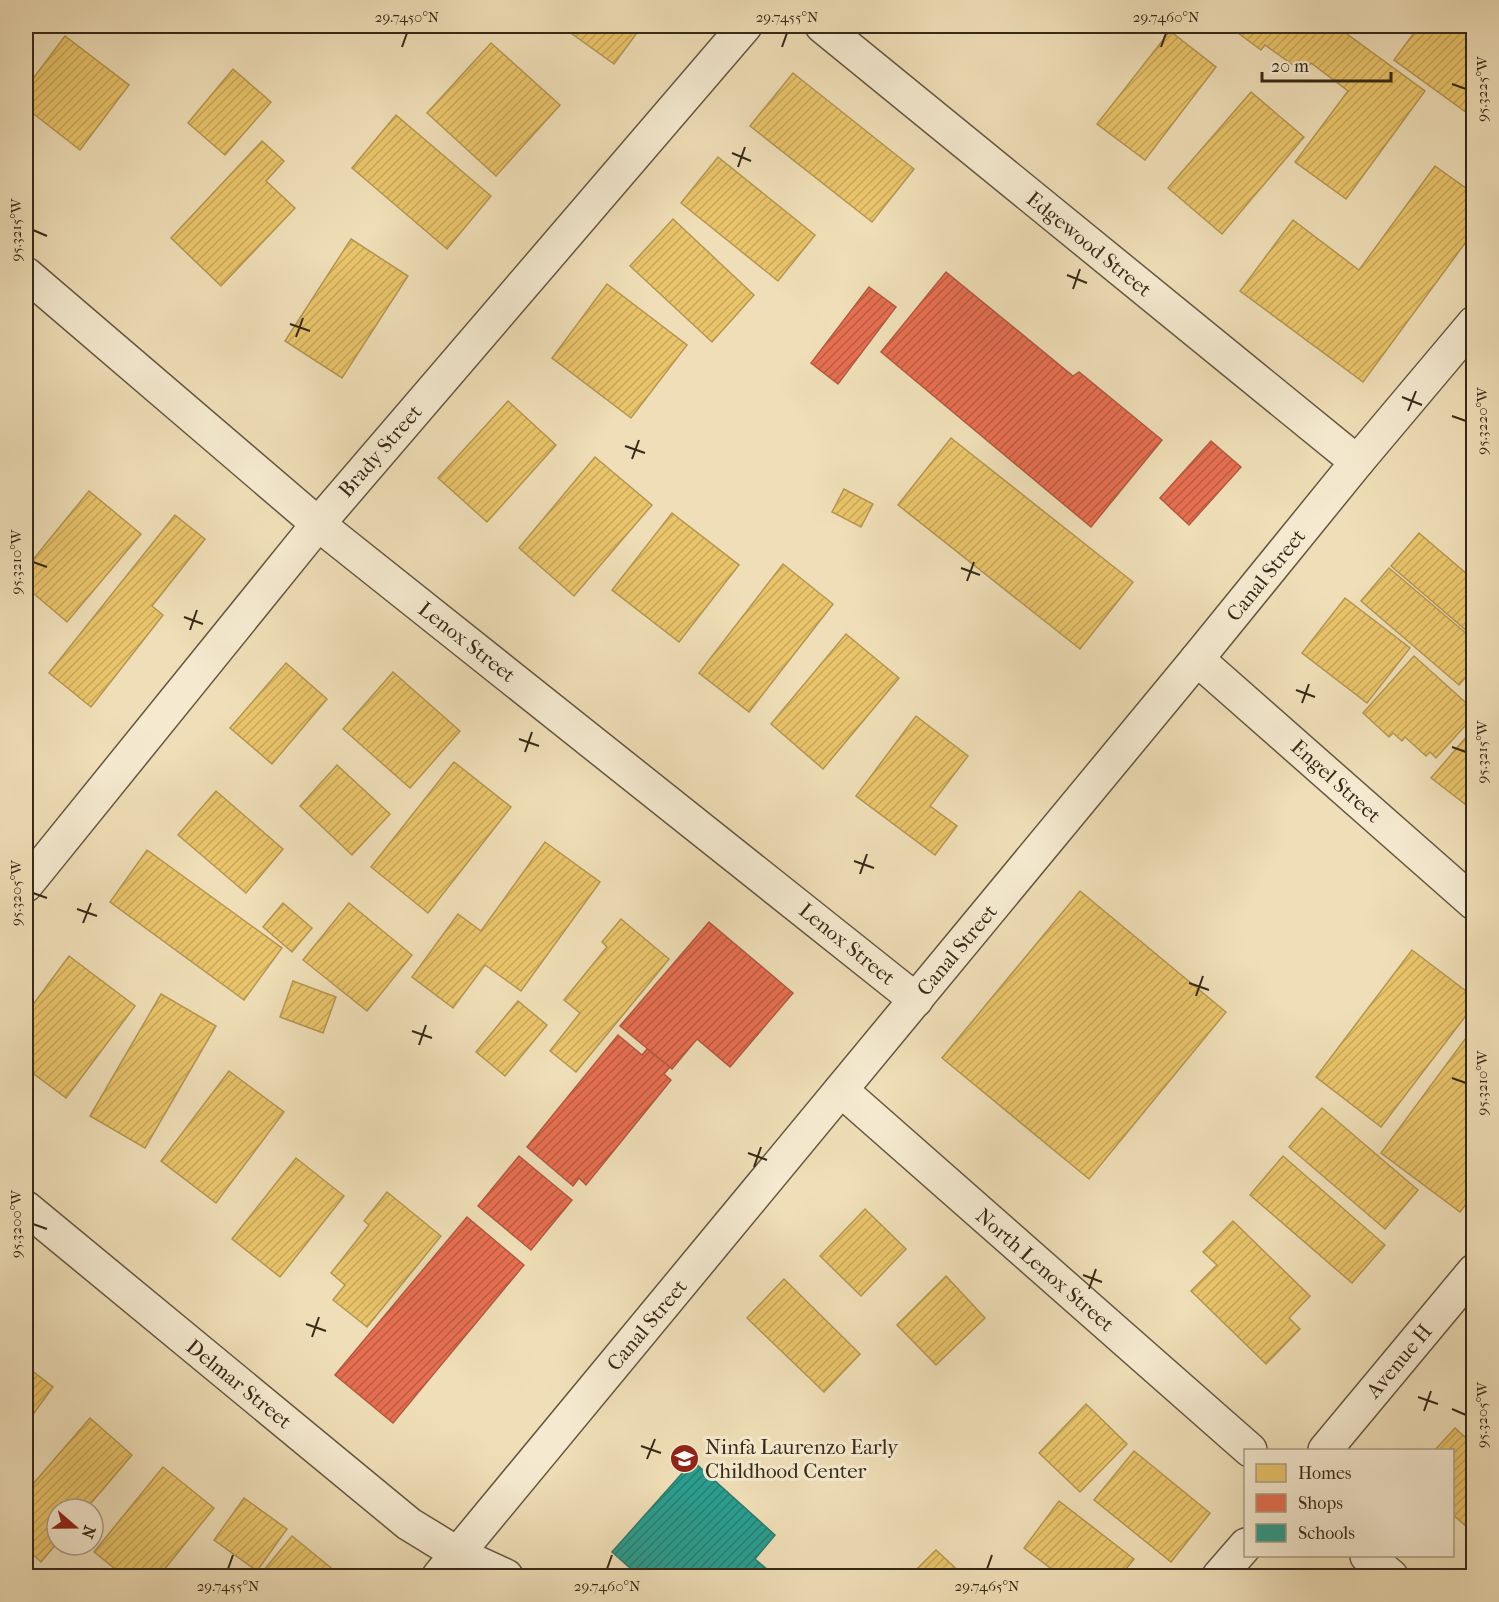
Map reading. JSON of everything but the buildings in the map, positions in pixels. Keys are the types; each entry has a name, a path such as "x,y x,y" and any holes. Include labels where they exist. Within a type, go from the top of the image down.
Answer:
{"street":[{"name":"Brady Street","path":"26,885 318,524 745,26"},
{"name":"Edgewood Street","path":"822,26 1357,462"},
{"name":"Lenox Street","path":"26,274 318,524 916,1000"},
{"name":"Canal Street","path":"449,1565 1473,323"},
{"name":"Engel Street","path":"1197,660 1473,903"},
{"name":"North Lenox Street","path":"841,1090 1249,1449"},
{"name":"Delmar Street","path":"26,1208 410,1524 449,1565 506,1576"},
{"name":"Avenue H","path":"1326,1449 1473,1271"},
{"path":"1219,1576 1244,1546"},
{"path":"1368,1557 1391,1576"}],"place":[{"name":"Ninfa Laurenzo Early Childhood Center","path":"684,1459"}]}
